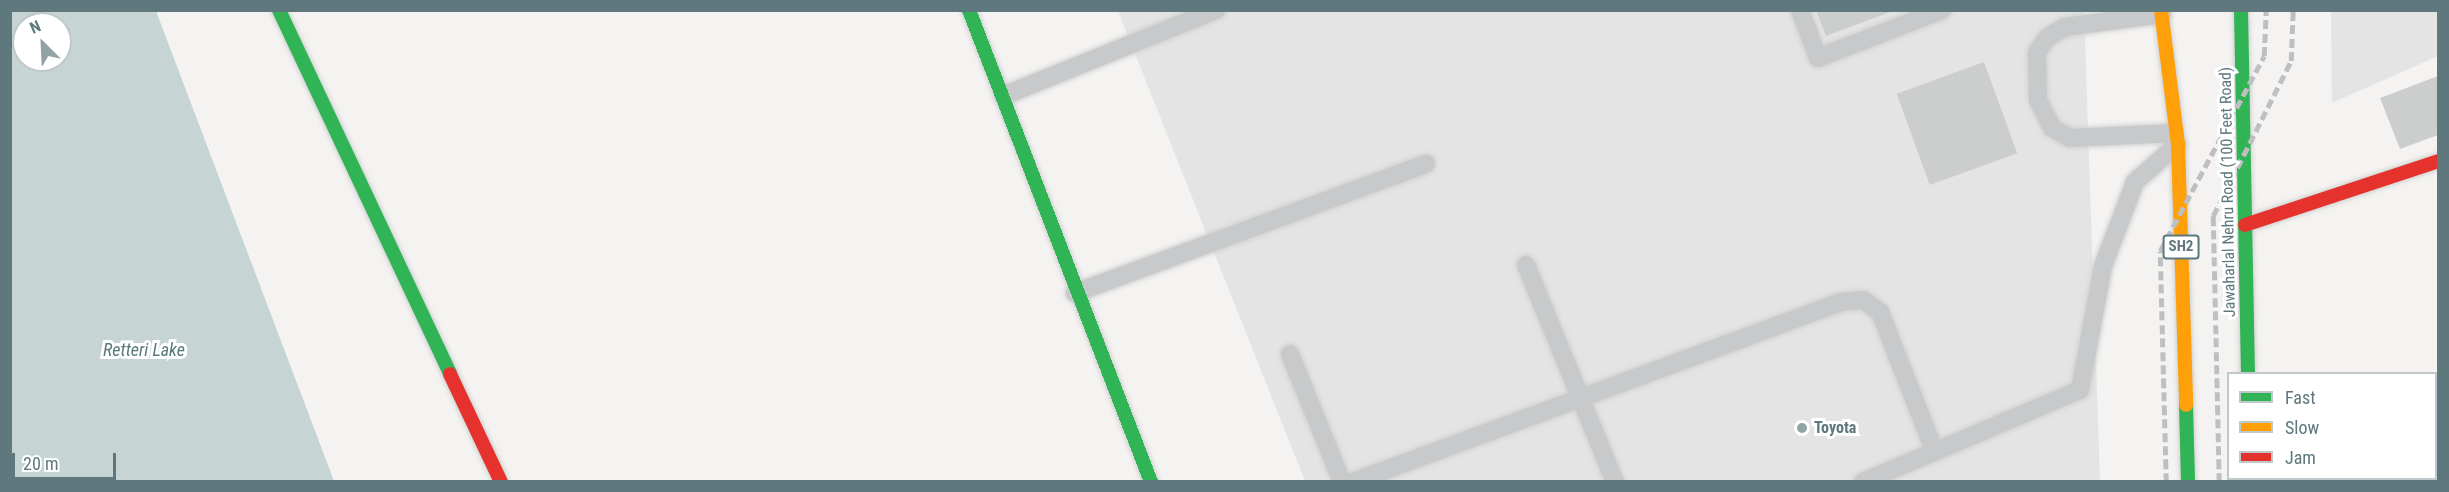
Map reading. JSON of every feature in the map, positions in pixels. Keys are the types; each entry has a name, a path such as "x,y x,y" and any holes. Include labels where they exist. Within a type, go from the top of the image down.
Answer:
{"street":[{"path":"279,10 501,482"},
{"path":"969,10 1075,293 1151,482"},
{"name":"Jawaharlal Nehru Road (100 Feet Road)","path":"2241,10 2248,372"},
{"name":"SH2","path":"2162,12 2176,139 2188,482"},
{"path":"2245,225 2439,161"}],"lane":[{"path":"1003,96 1216,10"},
{"path":"1800,10 1818,58 1942,10"},
{"path":"2162,12 2065,27 2047,38 2037,53 2038,100 2052,128 2070,138 2176,139"},
{"path":"1863,482 2080,390 2103,266 2135,182 2176,139"},
{"path":"1075,293 1426,164"},
{"path":"1526,265 1615,482"},
{"path":"1353,482 1841,302 1863,300 1880,312 1935,452"},
{"path":"1290,354 1342,482"}],"shaded area":[{"path":"1118,11 2084,11 2100,481 1305,481"},
{"path":"2331,11 2438,11 2438,56 2332,103"}],"water":[{"name":"Retteri Lake","path":"10,11 156,11 334,481 11,481"}],"building":[{"path":"1816,10 1893,10 1893,11 1826,36"},
{"path":"1984,62 2017,153 1930,185 1897,94"},
{"path":"2438,76 2438,135 2400,149 2380,98"},
{"path":"2437,457 2438,482 2359,482 2437,480"}],"railway":[{"path":"2166,482 2160,251 2264,56 2266,10"},
{"path":"2219,482 2213,216 2291,61 2293,10"}],"traffic: fast":[{"path":"279,10 450,374"},
{"path":"969,10 1151,482"},
{"path":"2241,10 2248,372"},
{"path":"2186,405 2188,482"}],"traffic: slow":[{"path":"2161,10 2178,144 2186,405"}],"traffic: jam":[{"path":"2245,225 2438,161"},
{"path":"450,374 501,482"}],"place":[{"name":"Toyota","path":"1802,428"}]}
